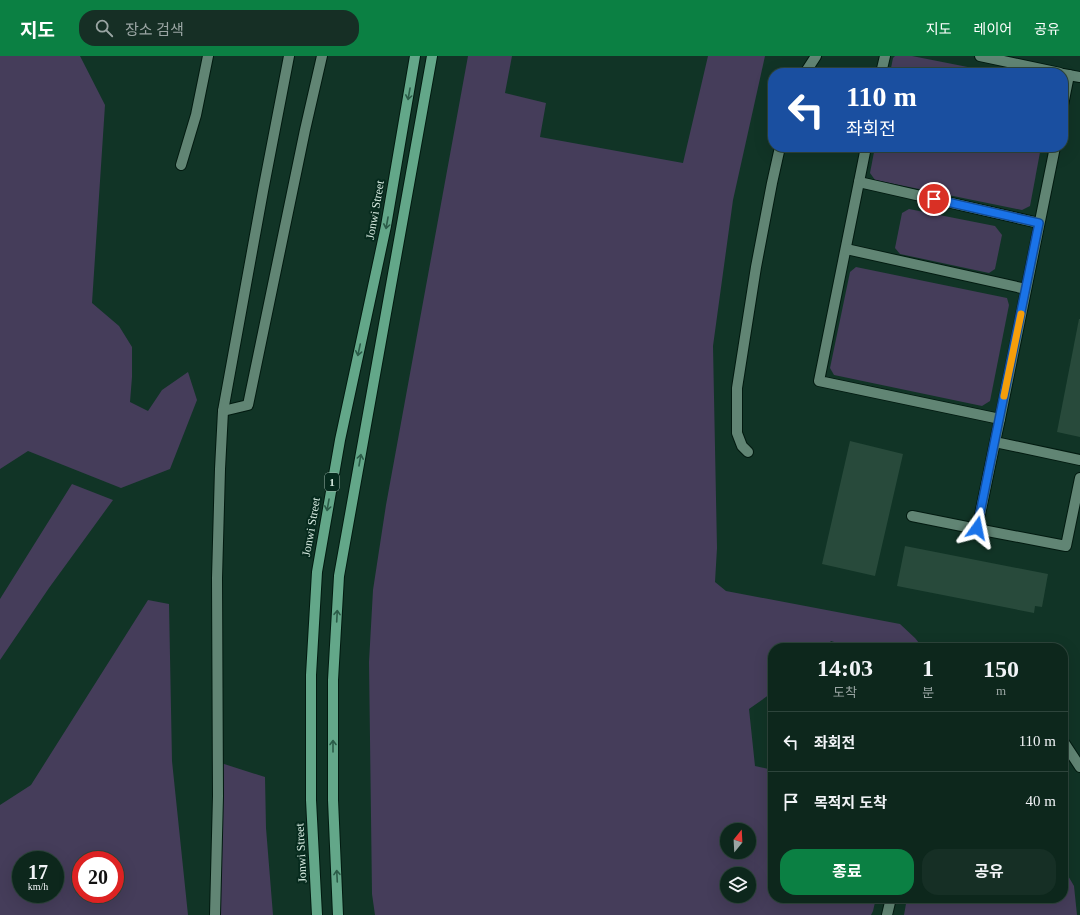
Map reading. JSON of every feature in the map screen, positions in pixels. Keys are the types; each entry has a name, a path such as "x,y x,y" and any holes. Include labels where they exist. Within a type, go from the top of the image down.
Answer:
{"main road":[{"name":"Jonwi Street","path":"317,915 311,800 311,675 316,572 340,440 386,226 415,56"},
{"name":"1","path":"338,915 333,800 333,680 339,576 432,56"}],"lane":[{"path":"181,165 196,115 208,56"},
{"path":"215,915 218,796 217,578 223,411 289,56"},
{"path":"223,411 248,405 305,130 322,56"},
{"path":"808,68 816,56"},
{"path":"882,68 885,56"},
{"path":"980,56 1036,68"},
{"path":"1068,75 1080,77"},
{"path":"748,452 742,446 737,433 738,388 756,267 779,152"},
{"path":"865,152 819,381 1000,419"},
{"path":"977,528 1053,152"},
{"path":"859,182 1039,223"},
{"path":"846,249 1026,289"},
{"path":"995,442 1080,460"},
{"path":"912,516 1066,546 1080,478"},
{"path":"1068,749 1080,767"},
{"path":"887,915 890,903"}],"shaded area":[{"path":"0,56 80,56 105,105 92,303 119,326 132,347 130,402 148,411 162,390 188,372 197,400 170,469 121,488 28,451 0,469"},
{"path":"468,56 512,56 505,93 546,103 540,137 683,163 708,56 765,56 733,200 713,346 717,548 715,582 726,591 900,624 919,643 837,643 831,641 829,643 768,643 768,696 749,709 755,766 768,769 768,903 875,903 871,915 375,915 372,894 369,662 373,590 386,505"},
{"path":"895,56 912,56 973,68 891,68 893,58"},
{"path":"874,152 1040,152 1030,206 1022,210 875,180 870,173"},
{"path":"909,209 995,226 1002,235 995,269 989,273 900,254 895,248 902,213"},
{"path":"856,267 1007,298 1009,305 990,401 982,406 834,375 830,368 850,272"},
{"path":"72,484 113,500 49,588 0,660 0,599"},
{"path":"148,600 169,604 172,761 188,915 0,915 0,805 31,785"},
{"path":"221,763 265,777 266,828 273,915 219,915"},
{"path":"1068,876 1074,886 1077,915 904,915 906,903 1068,903"}],"building":[{"path":"1080,319 1080,437 1057,432"},
{"path":"850,441 903,454 875,576 822,564"},
{"path":"905,546 1048,574 1042,607 1035,606 1034,613 897,586"}],"slow traffic":[{"path":"1004,396 1021,314"}],"route":[{"path":"934,199 1039,223 977,528"}]}
